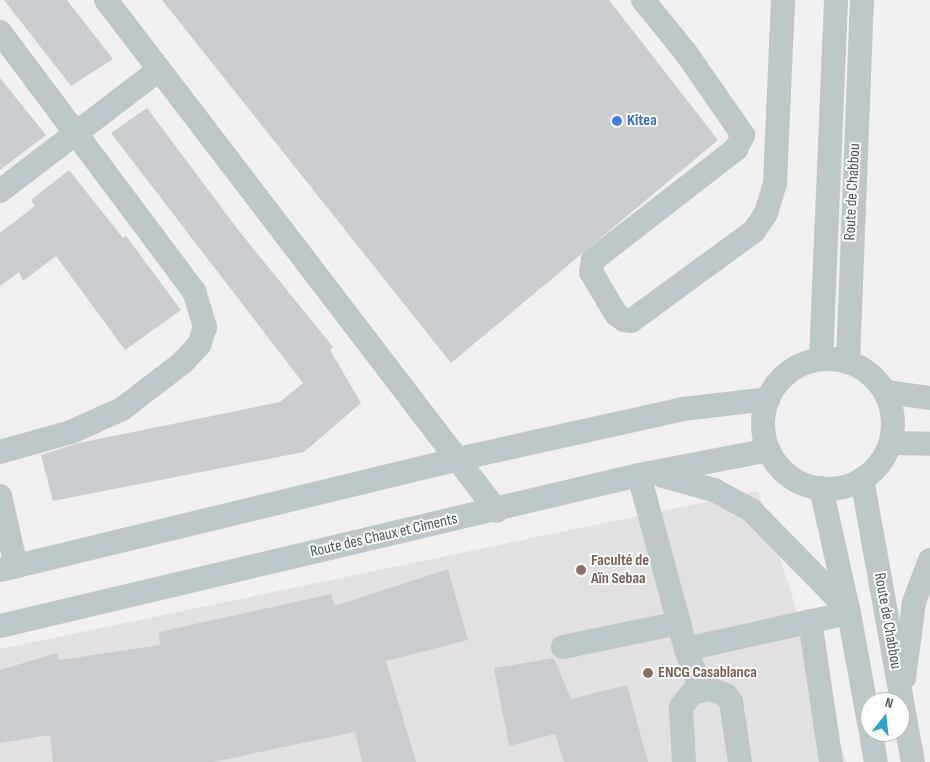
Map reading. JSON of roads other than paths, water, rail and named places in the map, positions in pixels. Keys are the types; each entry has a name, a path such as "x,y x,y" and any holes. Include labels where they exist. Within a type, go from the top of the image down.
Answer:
{"street":[{"path":"106,0 497,511"},
{"path":"643,0 739,126 743,140"},
{"path":"743,140 736,149 593,260 590,268 592,275 620,318 632,321 638,318 709,262 754,231 773,194 783,0"},
{"name":"Route de Chabbou","path":"820,359 835,9"},
{"name":"Route de Chabbou","path":"848,362 862,11"},
{"path":"0,32 77,131 194,291 204,317 204,337 182,363 115,413 71,432 0,452"},
{"path":"0,191 158,70"},
{"path":"743,140 777,144"},
{"path":"820,359 848,362 866,370 886,392 894,422 891,443 878,465 862,479 846,486 821,488 806,486 784,472 769,450 763,425 768,399 784,375 796,367 820,359"},
{"path":"886,392 930,398"},
{"path":"0,496 8,568 458,458 683,408 768,399"},
{"path":"891,443 930,444"},
{"name":"Route des Chaux et Ciments","path":"0,626 497,511 644,474 769,450"},
{"path":"701,689 686,649 679,623 644,474 700,485 751,510 849,611"},
{"name":"Route de Chabbou","path":"862,479 901,692"},
{"path":"821,488 849,611 864,692"},
{"path":"903,692 914,602 930,560"},
{"path":"686,649 810,622 849,611"},
{"path":"810,622 831,762"},
{"path":"563,646 679,623"},
{"path":"684,762 681,707 692,693 701,689 718,691 731,702 740,762"},
{"path":"873,742 876,762"},
{"name":"Route de Chabbou","path":"910,742 913,762"}],"place":[{"name":"Kitea","path":"617,121"},
{"name":"Faculté de Aïn Sebaa","path":"581,570"},
{"name":"ENCG Casablanca","path":"648,673"}]}
